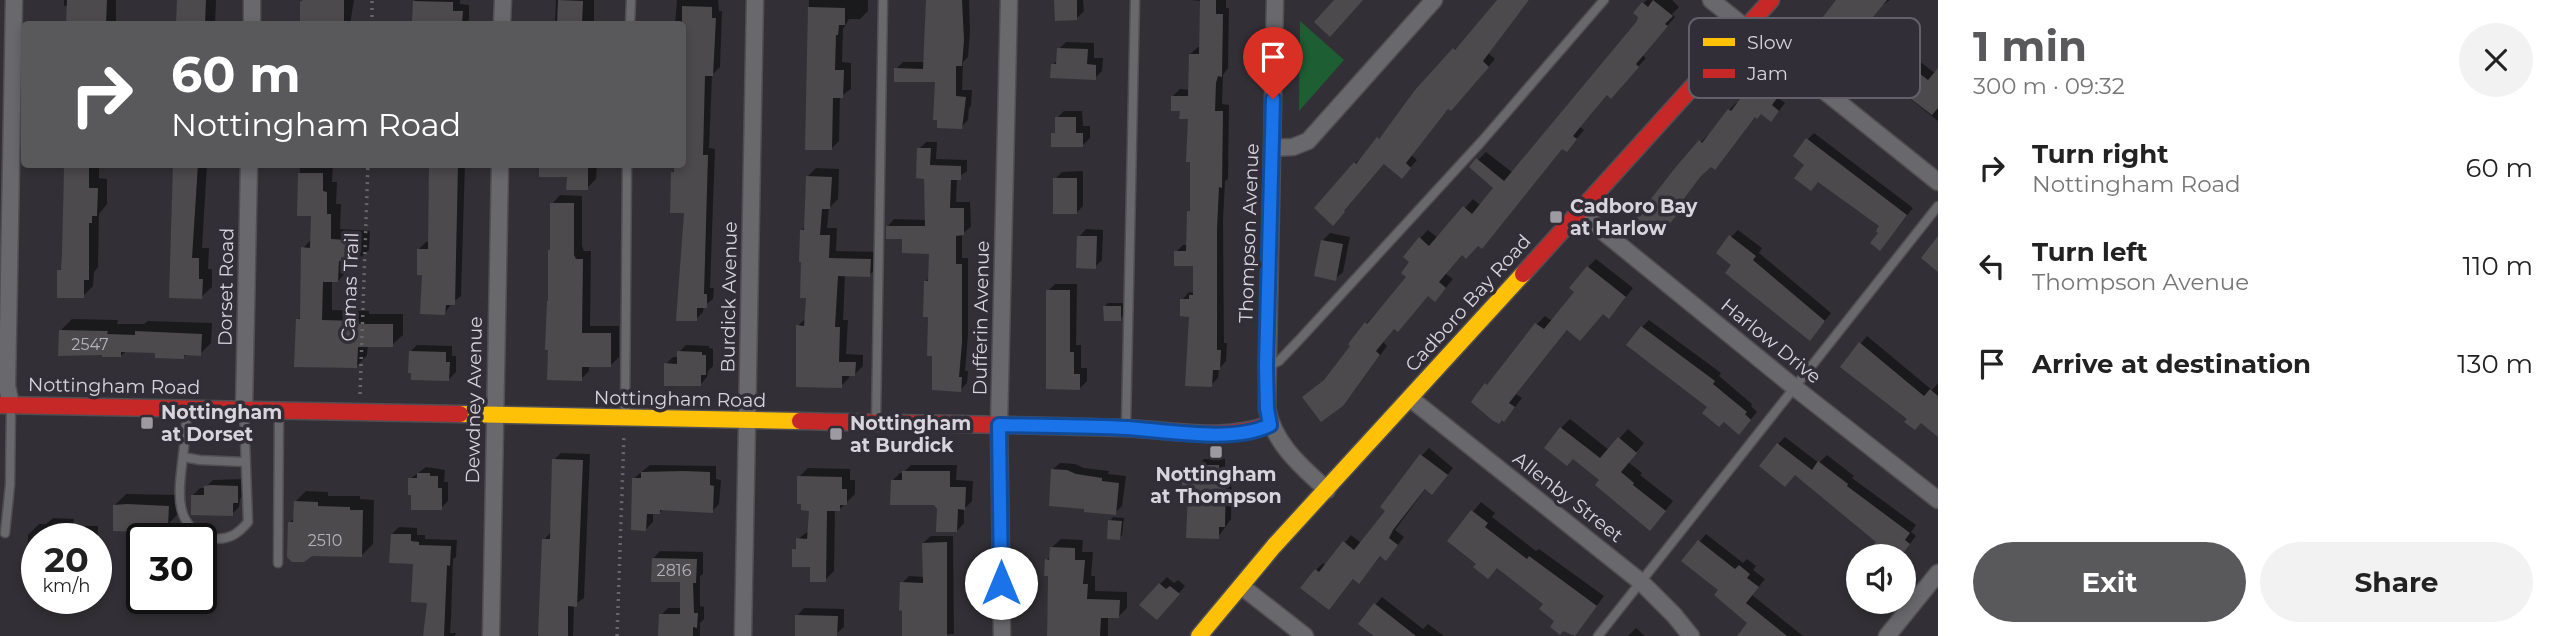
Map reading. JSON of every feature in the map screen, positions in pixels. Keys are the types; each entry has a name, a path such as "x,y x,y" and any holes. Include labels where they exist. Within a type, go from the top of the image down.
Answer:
{"street":[{"path":"5,405 14,0"},
{"path":"252,0 252,21"},
{"path":"502,21 503,0"},
{"name":"Burdick Avenue","path":"743,636 755,0"},
{"name":"Dufferin Avenue","path":"1002,636 999,425 1009,0"},
{"name":"Thompson Avenue","path":"1270,425 1266,366 1275,0"},
{"path":"1272,148 1293,147 1308,141 1434,0"},
{"path":"1711,0 1731,18"},
{"name":"Cadboro Bay Road","path":"1754,18 1771,0"},
{"name":"Cadboro Bay Road","path":"1199,636 1327,490 1689,90"},
{"path":"1831,98 1938,182"},
{"name":"Dorset Road","path":"244,410 249,168"},
{"name":"Dewdney Avenue","path":"491,636 500,168"},
{"name":"Harlow Drive","path":"1579,212 1938,500"},
{"name":"Allenby Street","path":"1411,399 1640,582 1691,636"},
{"name":"Nottingham Road","path":"5,405 999,425 1237,434 1247,434 1270,425"},
{"path":"1270,425 1281,444 1327,490"},
{"path":"1887,636 1938,573"},
{"path":"1241,586 1305,636"}],"lane":[{"path":"630,21 631,0"},
{"path":"876,423 883,0"},
{"path":"1126,428 1135,0"},
{"path":"1266,366 1279,361 1300,339 1482,141 1604,0"},
{"path":"625,419 627,168"},
{"path":"1598,636 1938,206"},
{"path":"5,405 10,485 5,533"},
{"path":"187,409 178,493 181,510 190,526 208,537 222,539 239,534 248,522 244,410"},
{"path":"278,563 279,410"},
{"path":"183,457 245,462"},
{"path":"0,483 10,485"}],"path":[{"path":"372,0 372,21"},
{"name":"Camas Trail","path":"360,411 368,168"},
{"path":"618,636 625,419"}],"green space":[{"path":"1300,21 1344,60 1299,111"}],"building":[{"path":"67,0 107,0 106,21 66,21"},
{"path":"177,0 206,0 205,21 176,21"},
{"path":"344,0 344,21 300,21 300,2"},
{"path":"558,0 583,1 582,21 557,21"},
{"path":"926,0 962,0 964,40 962,66 956,66 956,96 966,97 962,129 937,128 937,120 933,120 935,82 894,82 894,68 923,69"},
{"path":"1054,0 1077,0 1077,20 1055,21"},
{"path":"1200,0 1216,0 1216,14 1223,14 1222,77 1218,76 1216,83 1215,111 1223,111 1222,188 1219,187 1217,229 1217,350 1221,350 1220,370 1213,370 1212,387 1185,386 1189,317 1180,316 1180,299 1189,299 1189,295 1193,295 1193,266 1174,266 1174,251 1186,251 1187,211 1190,211 1190,162 1186,162 1188,119 1179,119 1180,111 1171,111 1171,96 1188,96 1189,54 1199,54"},
{"path":"1334,0 1363,0 1330,37 1314,22"},
{"path":"1497,0 1529,0 1483,61 1489,67 1451,111 1448,109 1406,163 1411,168 1402,179 1384,164 1333,226 1314,208 1354,162 1356,164 1377,137 1379,139 1415,90 1453,48 1455,50"},
{"path":"1653,0 1673,16 1665,24 1668,26 1636,64 1639,67 1611,99 1607,95 1573,136 1577,139 1567,152 1562,149 1482,249 1478,246 1466,259 1462,255 1439,282 1446,288 1435,302 1428,296 1398,332 1394,329 1376,351 1380,355 1343,406 1321,422 1302,397 1324,380 1365,322 1367,324 1406,277 1401,273 1409,262 1403,257 1419,237 1429,246 1463,206 1472,214 1493,188 1469,167 1476,158 1504,181 1637,21 1638,17 1633,13 1642,2 1648,7"},
{"path":"1836,0 1887,0 1872,18 1822,18"},
{"path":"413,1 453,2 453,11 463,11 462,21 412,21"},
{"path":"682,6 712,7 712,18 716,18 713,76 705,76 703,155 708,155 704,294 707,294 707,308 697,308 697,321 676,321 684,213 670,213 671,172 674,172 674,168 686,168 686,21 682,21"},
{"path":"808,7 845,8 845,25 839,25 836,35 835,70 844,70 843,98 833,98 832,150 805,150"},
{"path":"1057,48 1088,49 1087,64 1096,65 1096,80 1050,78 1051,64 1056,64"},
{"path":"1938,68 1938,108 1932,115 1910,98 1920,98 1920,74 1928,80"},
{"path":"1741,98 1777,98 1772,105 1779,111 1771,122 1761,114 1757,119 1755,117 1715,170 1711,167 1701,176 1673,213 1676,216 1660,236 1636,218 1699,140 1702,143 1728,109 1731,111"},
{"path":"1055,117 1076,117 1076,133 1083,133 1083,147 1051,147 1051,133 1055,133"},
{"path":"1806,138 1907,215 1880,251 1870,243 1878,233 1876,231 1879,226 1818,182 1811,191 1794,178 1804,165 1793,156"},
{"path":"917,148 931,148 930,165 961,166 961,180 951,180 950,208 964,208 964,235 956,236 956,264 962,264 959,377 962,377 961,392 932,390 932,356 927,356 928,317 923,317 924,281 928,281 929,254 902,253 902,239 886,239 886,226 925,226 924,179 916,178"},
{"path":"64,168 89,168 89,188 98,188 97,216 92,216 92,223 89,223 89,280 84,280 84,298 57,298 57,270 61,270"},
{"path":"173,168 198,168 192,258 199,258 199,279 203,279 202,299 169,298"},
{"path":"429,168 458,168 455,305 446,305 445,315 420,314 422,275 417,275 417,249 428,249"},
{"path":"539,168 588,168 588,190 566,190 567,177 539,177"},
{"path":"298,173 323,173 323,191 327,192 327,214 331,214 331,239 360,241 359,262 339,261 338,282 323,282 322,320 393,324 393,347 358,347 357,368 294,367 296,319 300,319 301,247 310,248 311,216 297,216"},
{"path":"806,176 832,177 830,209 822,209 820,235 830,235 829,258 871,259 870,277 838,276 835,327 840,327 839,362 856,362 855,376 842,376 842,388 796,387 796,325 804,326 806,298 800,298 799,262 800,230 804,230"},
{"path":"1053,178 1077,178 1077,214 1053,214"},
{"path":"550,203 574,203 574,255 576,259 583,259 582,333 611,333 611,367 582,367 582,381 547,380 548,350 545,350"},
{"path":"1729,235 1756,256 1753,260 1825,321 1810,341 1725,273 1731,265 1716,253"},
{"path":"1077,236 1097,236 1096,269 1076,268"},
{"path":"1938,236 1938,272 1921,258"},
{"path":"1321,240 1343,244 1336,281 1314,276"},
{"path":"1587,266 1626,297 1609,319 1603,314 1580,341 1567,330 1509,403 1515,407 1504,422 1502,420 1499,424 1492,420 1471,402 1535,323 1544,329 1574,292 1569,288"},
{"path":"1046,290 1070,290 1070,352 1074,352 1074,374 1080,374 1080,390 1046,389"},
{"path":"1103,306 1121,306 1121,321 1104,321"},
{"path":"1641,326 1715,381 1713,384 1747,412 1745,414 1751,420 1739,435 1724,422 1719,427 1702,413 1707,407 1626,345"},
{"path":"59,330 108,331 107,334 135,335 135,331 202,334 201,356 184,355 184,359 155,358 155,353 121,352 121,357 58,356"},
{"path":"1859,342 1924,396 1930,389 1938,396 1938,437 1921,423 1915,430 1904,422 1907,419 1840,367"},
{"path":"409,351 446,352 446,362 450,362 449,381 411,380 411,373 408,373"},
{"path":"677,351 702,352 702,355 706,355 706,375 701,375 701,386 664,386 664,363 677,364"},
{"path":"1560,427 1600,458 1618,437 1637,453 1621,472 1666,511 1650,531 1595,485 1599,480 1573,459 1567,466 1544,448"},
{"path":"1777,443 1812,470 1818,461 1910,533 1905,540 1910,544 1875,544 1876,542 1795,475 1785,487 1759,466"},
{"path":"1420,454 1448,475 1432,495 1425,489 1393,530 1389,538 1398,545 1386,561 1380,556 1359,584 1353,579 1329,610 1300,588 1315,569 1319,572 1343,541 1354,550 1385,511 1380,507"},
{"path":"552,459 583,460 577,607 568,606 568,636 538,636 542,539 550,539"},
{"path":"1195,465 1219,465 1219,476 1226,476 1225,527 1219,527 1219,539 1186,538 1188,494 1182,494 1182,480 1195,480"},
{"path":"1051,469 1067,470 1102,478 1102,481 1119,483 1116,515 1049,506"},
{"path":"902,471 950,471 950,487 966,487 965,510 958,509 957,532 936,532 937,509 934,505 890,505 891,480 902,480"},
{"path":"641,472 710,472 710,485 714,486 713,513 660,510 660,514 647,514 646,531 631,530 632,478 641,478"},
{"path":"417,473 438,476 438,488 442,488 442,510 411,510 408,478 417,478"},
{"path":"797,476 842,477 842,489 847,489 847,505 840,505 840,511 827,511 826,582 810,582 810,567 792,567 792,549 796,549 796,538 807,539 809,511 801,510 801,504 797,504"},
{"path":"204,486 238,486 238,503 233,503 233,516 191,515 191,495 204,495"},
{"path":"294,501 318,502 318,506 363,510 362,557 312,556 304,562 292,562 287,557 288,522 293,522"},
{"path":"113,505 169,506 168,523 126,523 126,531 113,531"},
{"path":"1471,510 1488,523 1485,527 1527,559 1529,556 1597,606 1575,636 1563,631 1560,635 1550,627 1554,621 1539,609 1543,604 1497,568 1488,579 1473,567 1476,564 1447,541"},
{"path":"1108,520 1122,521 1120,540 1107,539"},
{"path":"391,534 411,534 411,541 419,542 419,545 451,546 450,566 447,565 444,636 423,636 427,603 411,602 413,564 389,563"},
{"path":"1698,540 1735,569 1739,565 1750,574 1747,578 1759,587 1746,603 1787,636 1737,636 1747,623 1714,595 1718,590 1681,561"},
{"path":"947,542 947,636 902,636 900,582 923,583 922,543"},
{"path":"1050,547 1075,548 1075,560 1085,560 1083,584 1088,584 1087,599 1120,600 1119,618 1101,618 1100,636 1047,636 1048,576 1044,576 1045,559 1049,560"},
{"path":"652,558 697,559 696,583 693,583 694,613 698,613 697,628 693,627 693,636 658,636 659,614 680,614 680,582 651,582"},
{"path":"1159,583 1166,589 1170,586 1180,594 1157,620 1139,605"},
{"path":"1374,603 1416,636 1374,636 1358,624"},
{"path":"795,615 838,616 837,636 795,636"}],"traffic: slow":[{"path":"1199,636 1274,546 1523,274"},
{"path":"460,414 800,421"}],"traffic: jam":[{"path":"1755,18 1771,0"},
{"path":"1523,274 1689,91"},
{"path":"0,405 460,414"},
{"path":"800,421 1124,428 1198,434 1235,433 1271,424"}],"place":[{"name":"Cadboro Bay at Harlow","path":"1556,217"},
{"name":"Nottingham at Dorset","path":"147,423"},
{"name":"Nottingham at Burdick","path":"836,434"},
{"name":"Nottingham at Thompson","path":"1216,452"}],"route":[{"path":"1001,583 999,425 1126,428 1227,435 1247,434 1270,425 1266,366 1273,99"}]}
